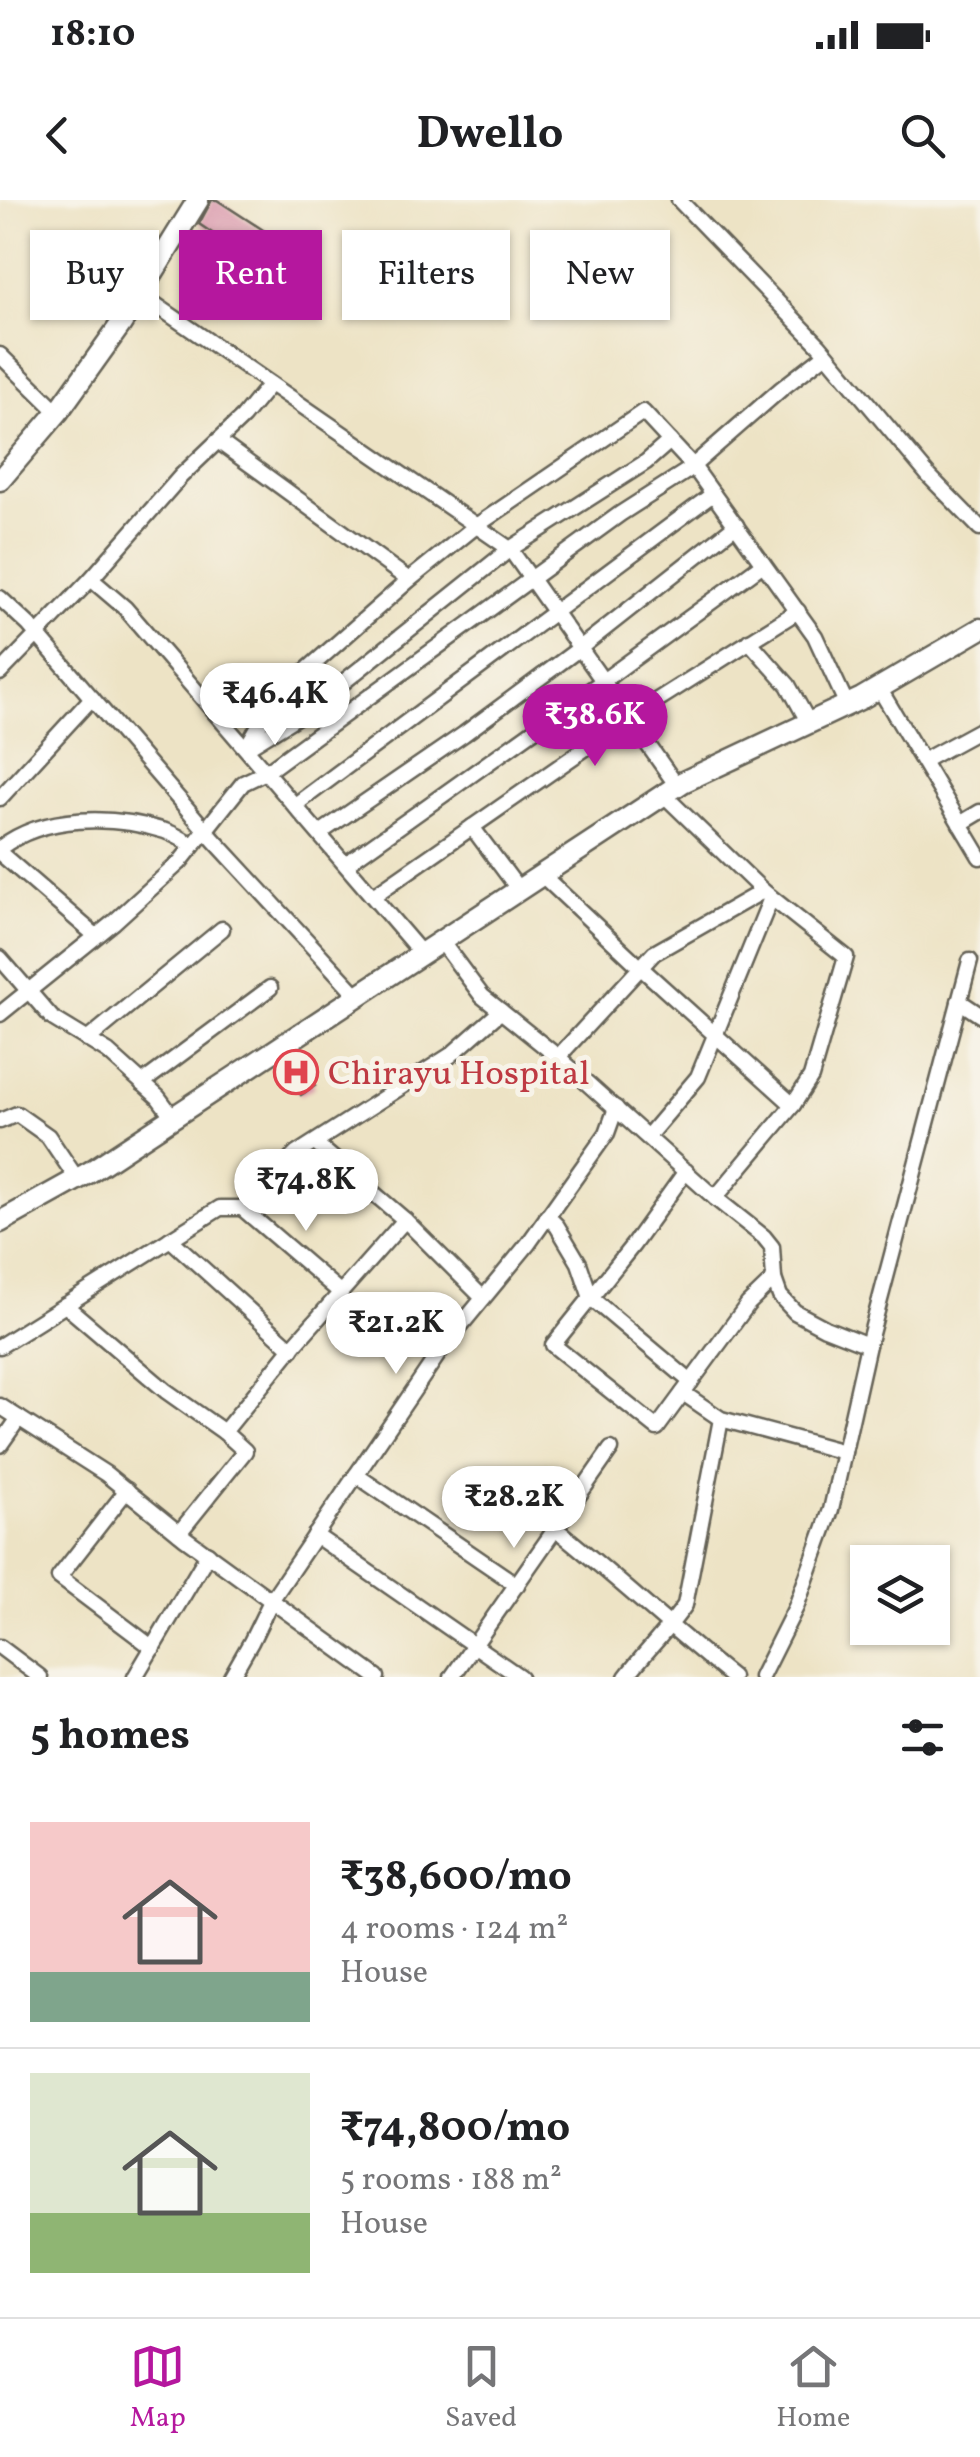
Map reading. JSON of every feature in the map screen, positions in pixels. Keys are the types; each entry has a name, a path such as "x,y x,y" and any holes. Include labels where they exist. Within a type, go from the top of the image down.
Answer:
{"street":[{"path":"159,263 198,200"},
{"path":"679,200 826,354 928,475 980,528"},
{"path":"159,307 510,548 629,718 670,791 767,895 846,957 812,1076 793,1105 715,1198"},
{"path":"0,480 58,412 124,320"},
{"path":"0,354 58,412"},
{"path":"0,1014 180,862 242,783 266,772 620,514 692,466 826,354"},
{"path":"0,672 91,579 181,476 243,418 270,384"},
{"path":"246,748 274,699 409,580 476,526 643,412 692,466 815,636 847,705"},
{"path":"218,441 409,580"},
{"path":"246,748 311,708 510,548 646,462 670,441"},
{"path":"295,805 713,494"},
{"path":"320,833 464,734 736,526"},
{"path":"346,864 764,564"},
{"path":"91,579 124,608 422,954"},
{"path":"0,598 37,634 204,829 358,996"},
{"path":"373,896 629,718 798,612"},
{"path":"0,1222 78,1179 670,791 847,705 980,630"},
{"path":"750,640 788,685 809,723"},
{"path":"879,688 980,857"},
{"path":"0,798 92,698"},
{"path":"923,761 980,730"},
{"path":"960,824 980,812"},
{"path":"96,936 0,851 16,836 65,822 110,820 166,831 192,845"},
{"path":"472,828 519,890"},
{"path":"542,875 793,1105"},
{"path":"558,1057 654,953 767,895"},
{"path":"648,1136 698,1077 767,895"},
{"path":"87,1040 222,929"},
{"path":"441,942 482,996 558,1057 764,1237 772,1247 774,1278 780,1296 795,1312 868,1345"},
{"path":"0,958 52,1018 108,1052 158,1097 173,1117"},
{"path":"761,1677 796,1607 831,1510 868,1345 970,961"},
{"path":"142,1083 270,988"},
{"path":"959,1001 980,1015"},
{"path":"242,1208 296,1154 451,1055 501,1011"},
{"path":"231,1677 272,1599 356,1474 443,1346 548,1216 607,1132 616,1108"},
{"path":"0,1122 17,1114 48,1136 78,1179"},
{"path":"315,1142 405,1220 484,1298"},
{"path":"686,1171 553,1345 657,1428 748,1304 774,1278"},
{"path":"0,1346 220,1208 242,1208 341,1293"},
{"path":"548,1216 579,1263 591,1298 721,1418 844,1452"},
{"path":"224,1432 405,1220"},
{"path":"170,1239 292,1349"},
{"path":"65,1305 166,1391 245,1451 179,1532"},
{"path":"0,1406 106,1474 377,1677"},
{"path":"0,1445 19,1418"},
{"path":"626,1677 685,1605 721,1418"},
{"path":"452,1677 611,1449"},
{"path":"356,1474 517,1585"},
{"path":"127,1490 60,1576 152,1648"},
{"path":"556,1529 732,1677"},
{"path":"315,1535 520,1677"},
{"path":"135,1677 208,1554"},
{"path":"0,1647 40,1677"}],"building":[{"path":"212,200 217,200 263,230 208,230 199,224"},
{"path":"293,1056 315,1086 301,1095 279,1065"}],"place":[{"name":"Chirayu Hospital","path":"296,1072"}]}
